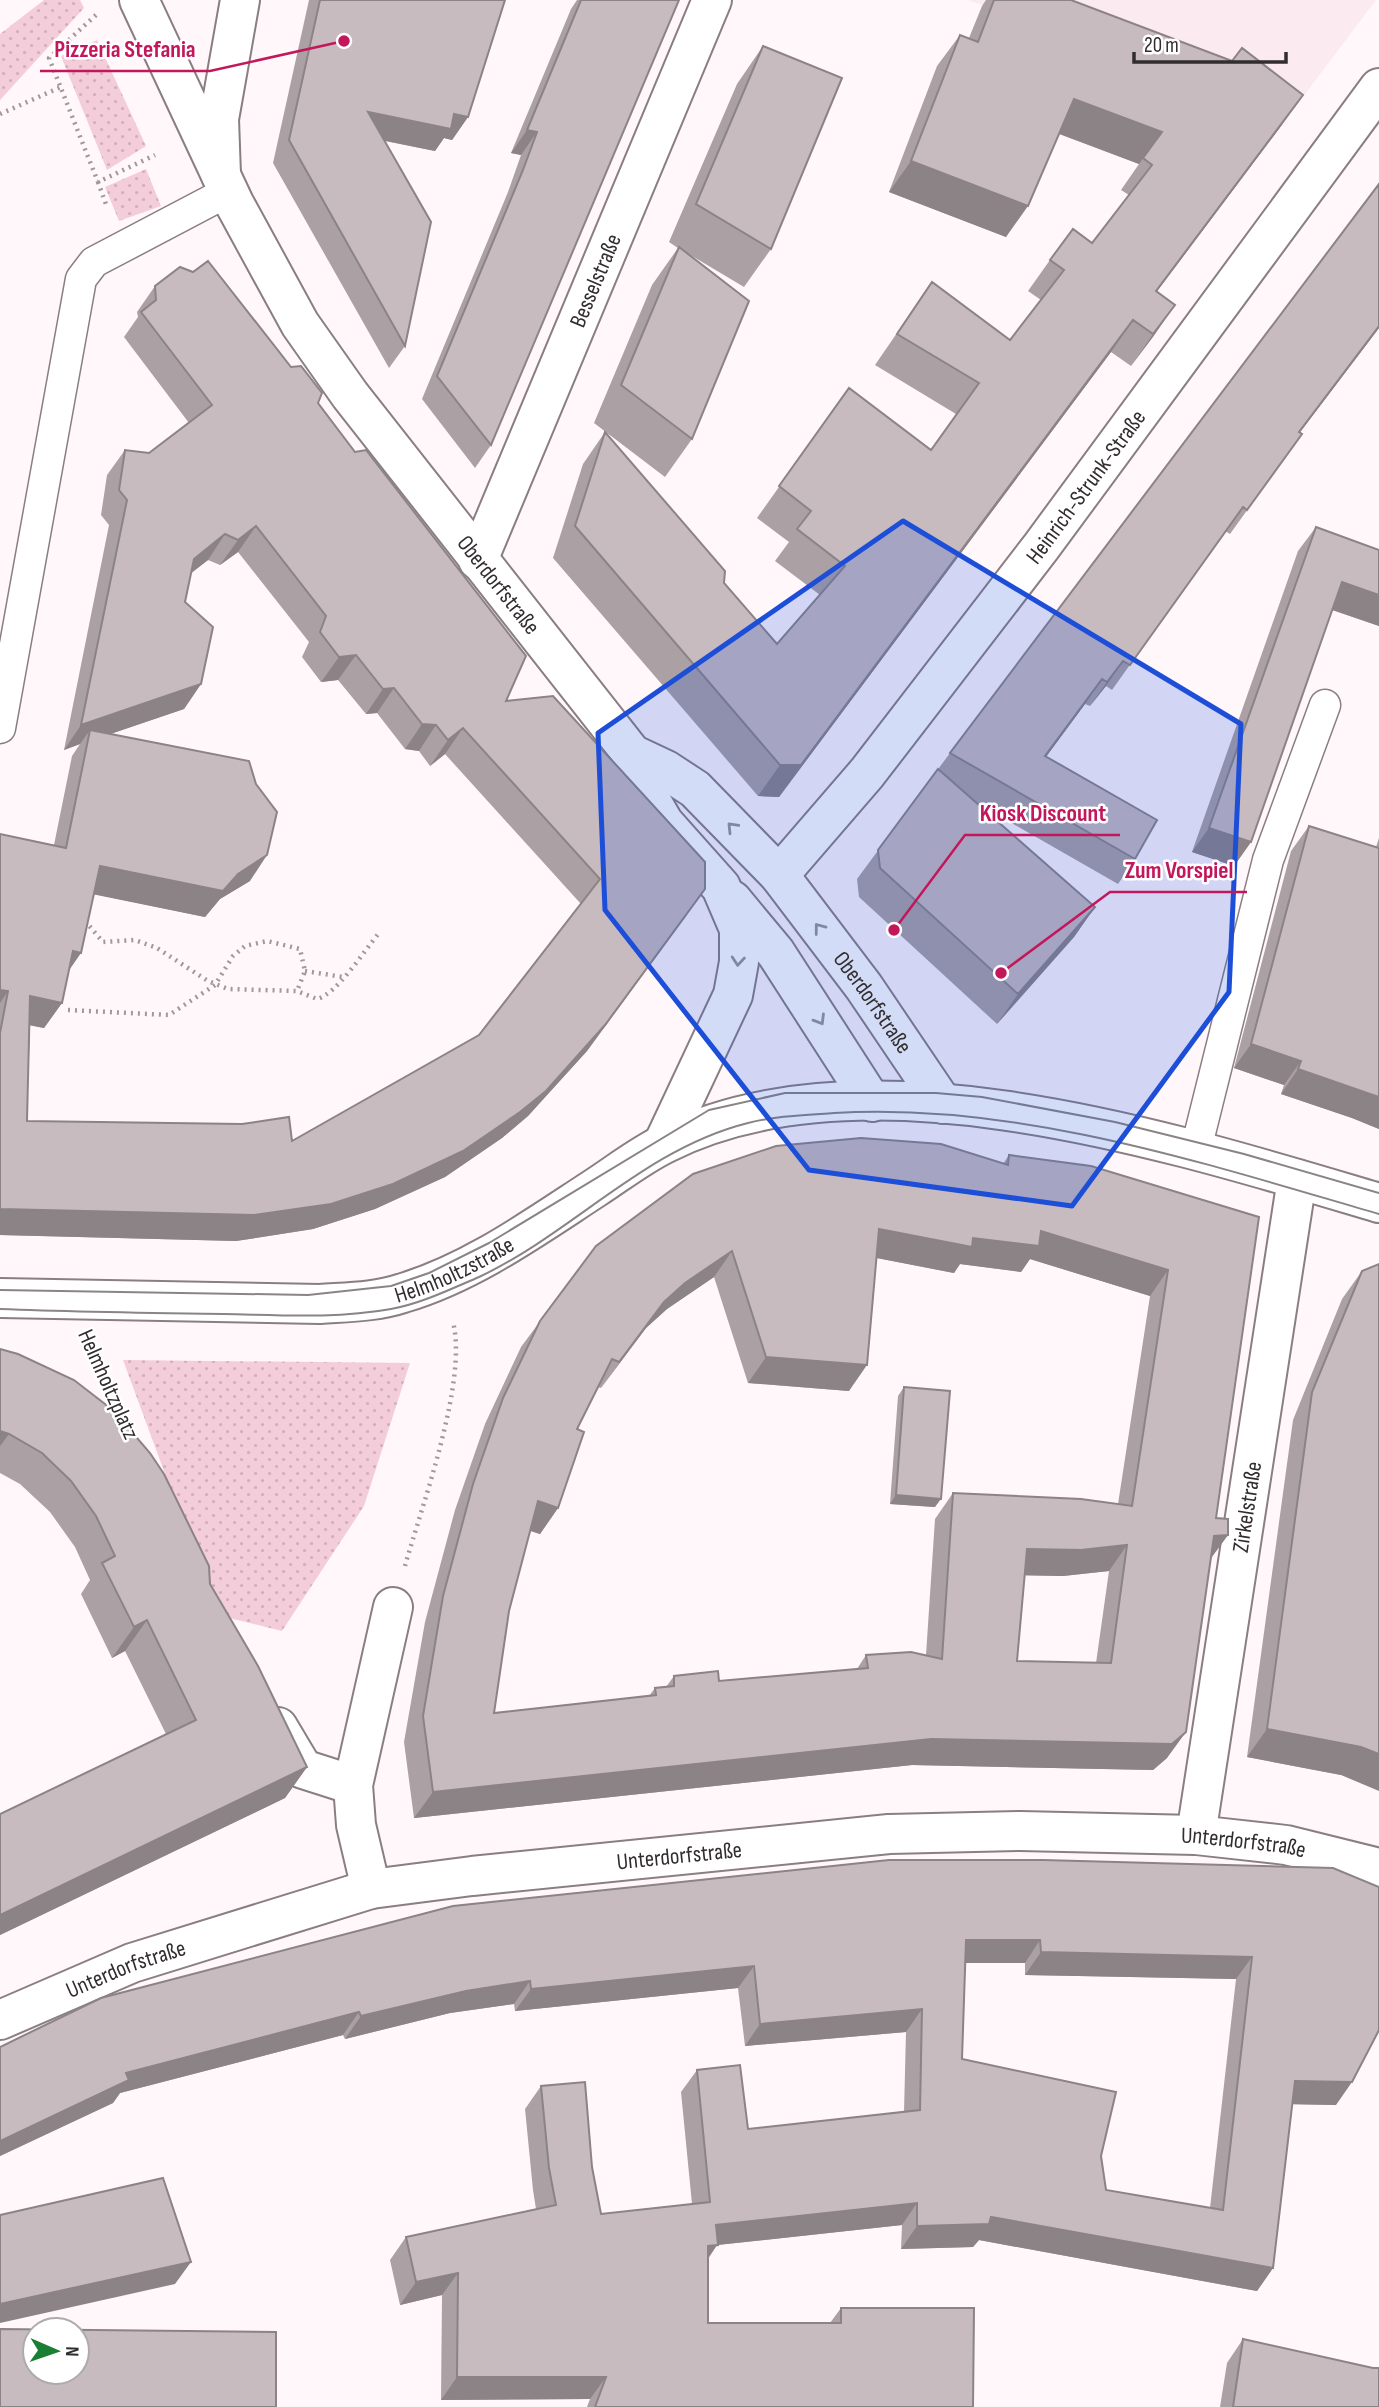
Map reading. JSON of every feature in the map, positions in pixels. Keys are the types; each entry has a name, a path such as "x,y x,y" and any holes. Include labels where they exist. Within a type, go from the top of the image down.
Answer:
{"street":[{"name":"Oberdorfstraße","path":"139,0 225,183 300,324 350,395 632,754 666,770 695,789 779,876 864,988 943,1104"},
{"path":"225,183 219,119 240,0"},
{"name":"Besselstraße","path":"478,560 712,0"},
{"name":"Heinrich-Strunk-Straße","path":"779,876 867,773 1041,547 1379,88"},
{"path":"632,754 642,785 663,823 776,953 872,1102 943,1104 1046,1119 1195,1153 1379,1203"},
{"path":"663,1144 733,995 739,962 739,929 721,887"},
{"name":"Helmholtzstraße","path":"0,1298 320,1304 371,1301 442,1279 487,1256 663,1144 705,1125 757,1110 788,1105 872,1102"},
{"name":"Zirkelstraße","path":"1196,1835 1297,1179"},
{"path":"371,1889 356,1825 353,1785 393,1607"},
{"path":"262,1698 303,1769 353,1785"},
{"name":"Unterdorfstraße","path":"0,2020 132,1963 371,1889 499,1873 889,1834 1020,1830 1196,1835 1286,1845 1379,1868"}],"lane":[{"path":"0,728 45,433 81,279 94,262 123,250 225,183"},
{"path":"1195,1153 1268,860 1325,705"}],"path":[{"path":"97,15 50,58 98,182 155,155"},
{"path":"0,114 61,88"},
{"path":"80,910 89,929 103,942 135,940 157,948 215,985 228,989 297,991 309,998 324,997 336,989 379,933"},
{"path":"68,1010 150,1017 169,1015 215,985 233,956 245,946 267,941 300,949 305,971 297,991"},
{"path":"305,971 343,977"},
{"path":"393,1607 449,1409 457,1338 442,1279"},
{"name":"Helmholtzplatz","path":"72,1301 134,1439"}],"highlighted area":[{"path":"903,521 1241,724 1229,992 1072,1206 809,1170 605,910 598,733"}],"shaded area":[{"path":"44,0 80,0 84,8 0,100 0,34"},
{"path":"968,0 1376,0 1281,126 1220,79 1015,17"},
{"path":"97,40 146,146 107,170 61,56"},
{"path":"146,169 161,206 119,221 105,187"},
{"path":"123,1360 410,1363 364,1506 282,1631 217,1615"}],"building":[{"path":"320,0 505,0 468,117 454,114 451,129 368,112 431,222 405,346 289,140"},
{"path":"581,0 679,0 491,445 437,376 523,170 537,132 527,130"},
{"path":"994,0 1071,0 1232,61 1242,48 1303,95 1156,291 1175,305 1153,334 1133,320 801,765 780,765 575,526 605,432 725,571 724,583 777,644 845,566 797,529 811,511 779,486 849,388 931,450 979,383 897,334 932,282 1010,340 1064,270 1050,260 1073,229 1092,243 1152,165 1143,158 1162,132 1074,99 1028,206 911,161 960,35 978,42"},
{"path":"763,46 842,78 771,249 696,204"},
{"path":"1379,184 1379,326 1299,432 1302,434 1247,510 1243,507 1130,665 1123,661 1107,682 1102,679 1045,756 1157,820 1135,859 950,753"},
{"path":"679,247 749,301 692,439 621,385"},
{"path":"208,261 291,367 301,366 322,393 318,403 355,452 366,450 526,656 506,701 553,696 705,862 705,889 605,1025 546,1091 463,1151 393,1184 331,1204 254,1215 0,1209 0,1033 8,991 0,990 0,834 66,848 90,730 249,761 256,784 277,812 267,855 238,874 223,891 100,866 81,953 73,951 62,1003 30,996 27,1121 242,1124 289,1117 292,1141 479,1035 600,879 463,728 448,740 436,725 422,724 394,688 383,689 356,655 339,657 320,632 326,616 256,526 238,540 225,534 194,559 185,602 213,627 201,684 81,725 127,500 119,490 125,450 149,453 212,405 141,312 156,300 155,286 180,267 193,272"},
{"path":"1316,527 1379,550 1379,595 1342,582 1251,842 1209,828"},
{"path":"938,769 1095,907 1018,994 880,868 878,850"},
{"path":"1309,826 1379,848 1379,1097 1298,1069 1301,1061 1251,1044"},
{"path":"861,1138 941,1144 1008,1165 1009,1155 1091,1166 1259,1217 1216,1518 1228,1519 1228,1535 1214,1536 1186,1732 1172,1744 931,1739 433,1792 423,1716 443,1596 473,1484 503,1398 540,1321 596,1246 693,1174 776,1146","holes":["879,1229 972,1247 973,1238 1039,1246 1041,1231 1168,1270 1132,1506 1081,1499 953,1493 942,1659 911,1652 866,1655 868,1668 719,1681 718,1671 674,1676 674,1686 655,1688 656,1695 494,1713 509,1611 538,1501 558,1508 584,1432 577,1429 612,1359 619,1362 664,1302 685,1283 732,1251 766,1357 867,1365","1127,1545 1111,1663 1017,1661 1027,1549 1081,1550"]},
{"path":"1379,1264 1379,1754 1361,1747 1267,1729 1312,1392 1362,1271"},
{"path":"0,1349 18,1354 74,1380 114,1411 150,1453 164,1474 209,1566 210,1584 258,1666 307,1767 0,1915 0,1814 196,1720 147,1620 134,1627 102,1563 115,1556 96,1516 71,1481 42,1453 0,1431"},
{"path":"904,1387 950,1391 941,1499 896,1495"},
{"path":"889,1860 1043,1860 1333,1868 1379,1887 1379,2030 1352,2082 1295,2081 1273,2268 991,2217 989,2224 917,2226 917,2203 716,2225 718,2245 708,2246 708,2323 841,2323 841,2308 974,2308 973,2407 595,2407 606,2377 457,2377 458,2273 416,2282 406,2237 556,2205 549,2168 541,2086 585,2082 592,2167 601,2214 710,2202 697,2070 740,2065 748,2129 920,2110 922,2009 760,2024 754,1966 531,1989 530,1981 466,1991 361,2016 359,2012 126,2073 129,2080 0,2141 0,2047 101,1998 453,1906","holes":["966,1940 1040,1940 1041,1952 1252,1957 1223,2210 1106,2190 1101,2156 1116,2092 962,2059"]},
{"path":"163,2178 191,2262 0,2304 0,2215"},
{"path":"0,2329 21,2329 21,2386 91,2386 91,2330 276,2332 276,2407 0,2407"},
{"path":"1243,2339 1379,2368 1379,2407 1233,2407"}],"tram line":[{"path":"0,1290 308,1295 391,1286 429,1273 489,1243 709,1110 785,1093 936,1093 982,1097 1115,1122 1244,1154 1379,1193"},
{"path":"0,1309 307,1316 402,1307 479,1277 513,1259 642,1172 710,1135 748,1123 813,1114 903,1112 972,1117 1041,1127 1178,1157 1379,1214"}],"place":[{"name":"Pizzeria Stefania","path":"344,41"},
{"name":"Kiosk Discount","path":"894,930"},
{"name":"Zum Vorspiel","path":"1001,973"}]}
